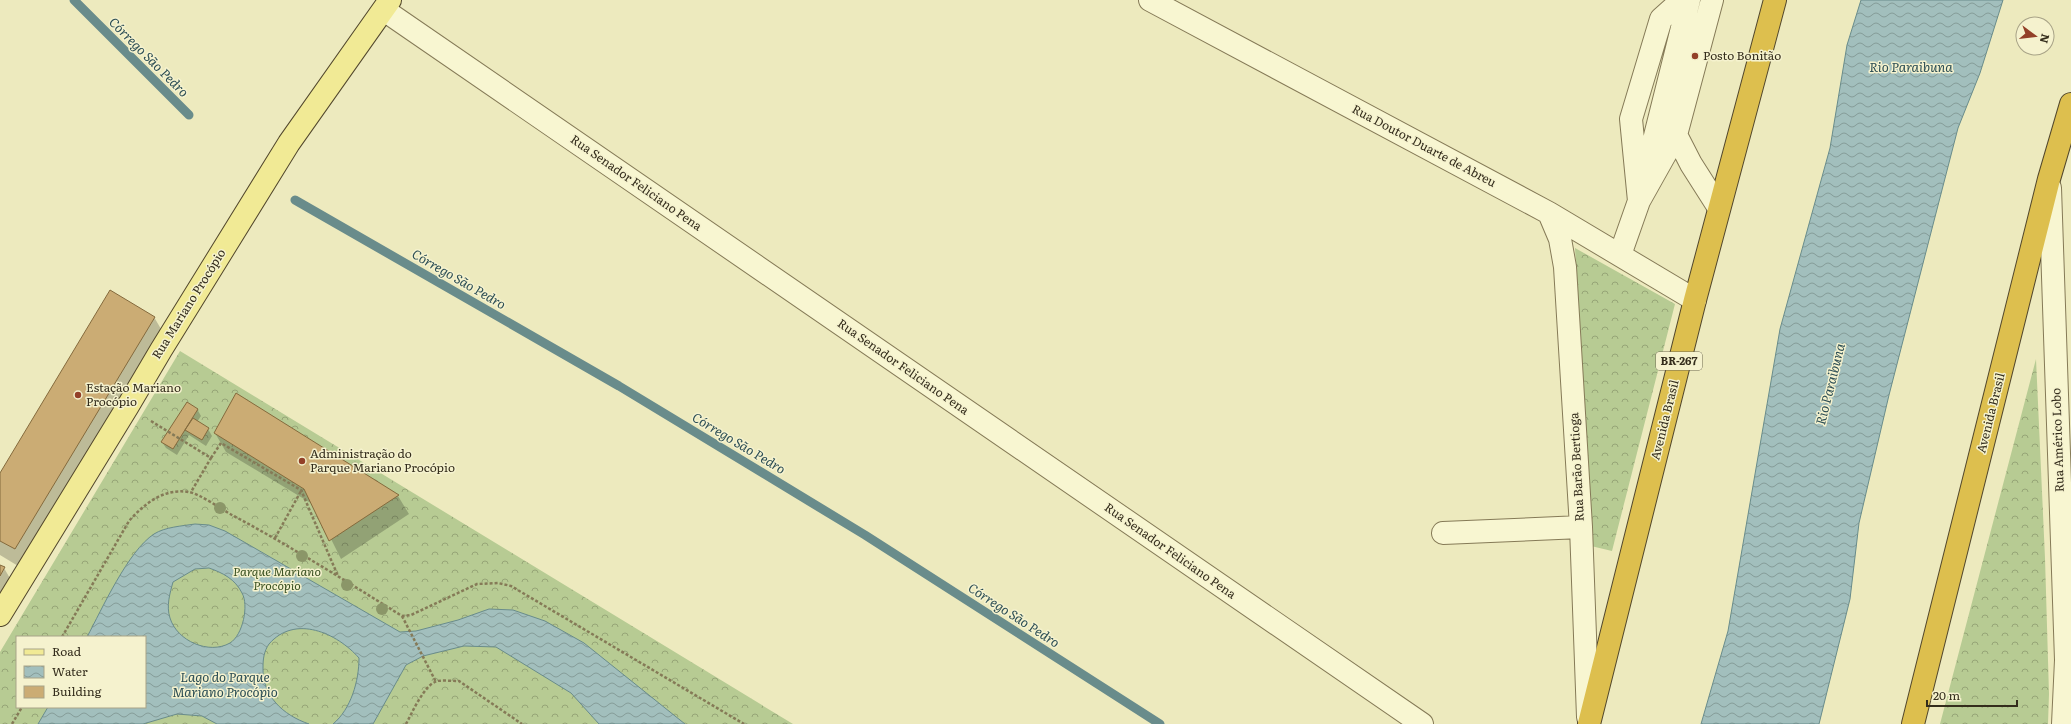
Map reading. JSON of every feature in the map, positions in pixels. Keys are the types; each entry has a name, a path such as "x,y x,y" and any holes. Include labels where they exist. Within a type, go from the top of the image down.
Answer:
{"highway":[{"name":"Avenida Brasil","path":"1589,724 1695,300 1775,0"},
{"name":"Avenida Brasil","path":"1913,724 2049,179 2071,104"}],"main road":[{"name":"Rua Mariano Procópio","path":"0,615 128,406 160,350 289,143 387,5"}],"street":[{"name":"Rua Doutor Duarte de Abreu","path":"1150,0 1549,213 1695,300"},
{"path":"1639,201 1631,118 1661,19 1682,0"},
{"path":"1620,256 1639,201 1689,0"},
{"path":"1639,201 1676,135 1712,0"},
{"name":"Rua Senador Feliciano Pena","path":"387,5 1422,724"},
{"path":"1646,67 1676,135 1719,208"},
{"name":"Rua Américo Lobo","path":"2049,179 2066,660 2063,724"},
{"name":"Rua Barão Bertioga","path":"1549,213 1560,239 1565,267 1581,527 1589,724"},
{"path":"1443,533 1581,527"}],"path":[{"path":"128,406 211,458"},
{"path":"191,492 221,443 302,490 338,576"},
{"path":"275,538 302,490"},
{"path":"63,636 129,521 142,507 156,498 172,492 191,492 275,538 402,616 407,623 436,682"},
{"path":"402,616 411,615 478,584 498,582 511,586 744,724"},
{"path":"406,724 424,693 436,682 459,682 522,724"},
{"path":"12,724 21,708"}],"green space":[{"path":"1575,248 1675,304 1612,551 1591,546"},
{"name":"Parque Mariano Procópio","path":"180,351 793,724 0,724 0,652"},
{"path":"2036,359 2045,558 2049,694 2048,724 1940,724"}],"water":[{"name":"Rio Paraibuna","path":"1861,0 2003,0 1980,73 1958,128 1889,395 1859,523 1850,599 1819,724 1701,724 1728,631 1780,329 1830,148 1847,45"},
{"name":"Lago do Parque Mariano Procópio","path":"195,524 209,525 225,531 400,632 416,631 458,620 489,609 513,610 545,621 584,643 685,724 599,724 571,693 496,647 464,646 423,656 406,665 373,724 333,724 345,711 353,694 359,667 359,658 350,649 328,635 316,630 303,629 291,630 279,635 269,644 266,649 263,667 266,687 276,703 283,710 309,724 217,724 202,716 177,714 143,724 38,724 47,708 146,708 146,636 88,636 116,581 135,553 144,542 154,534 174,527","holes":["209,568 224,574 236,584 242,593 245,605 244,620 235,639 230,643 213,647 195,644 179,633 170,618 168,604 173,582 195,569"]}],"building":[{"name":"Estação Mariano Procópio","path":"110,290 155,317 15,549 0,541 0,473"},
{"name":"Administração do Parque Mariano Procópio","path":"236,393 399,495 329,541 304,489 214,433"},
{"path":"187,402 198,409 173,449 161,442"},
{"path":"193,418 209,428 202,440 185,430"},
{"path":"0,565 5,567 0,576"}],"waterway":[{"name":"Córrego São Pedro","path":"74,0 189,115"},
{"name":"Córrego São Pedro","path":"295,200 619,386 865,535 1160,724"}],"place":[{"name":"Posto Bonitão","path":"1695,56"},
{"name":"Estação Mariano Procópio","path":"78,395"},
{"name":"Administração do Parque Mariano Procópio","path":"302,461"}]}
